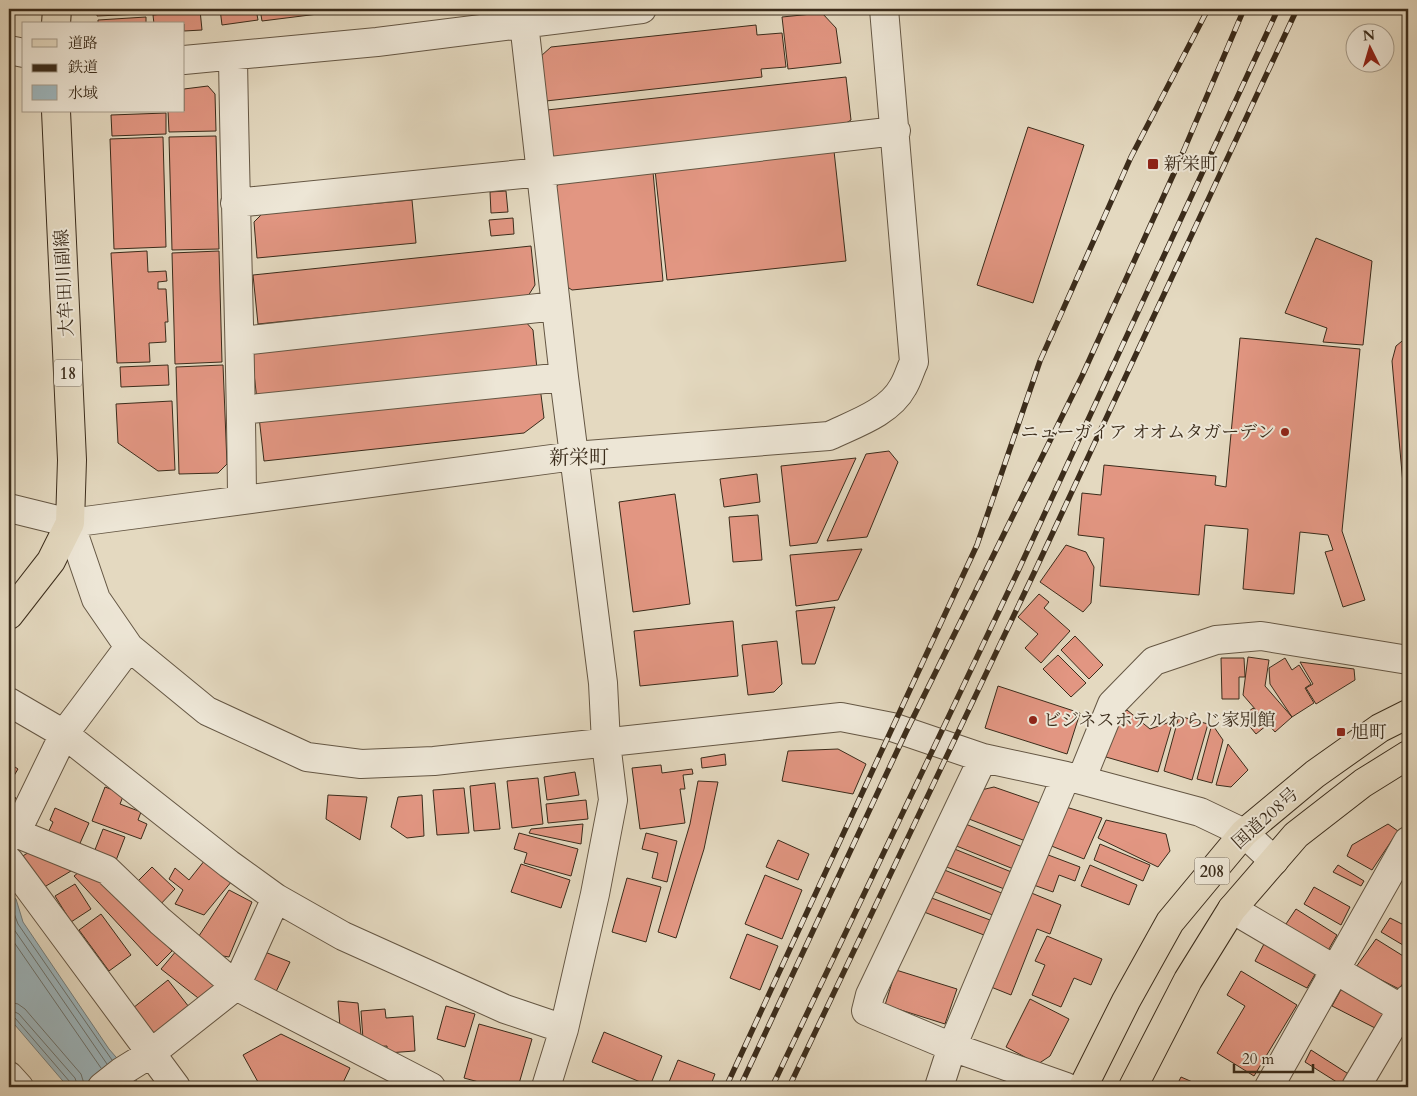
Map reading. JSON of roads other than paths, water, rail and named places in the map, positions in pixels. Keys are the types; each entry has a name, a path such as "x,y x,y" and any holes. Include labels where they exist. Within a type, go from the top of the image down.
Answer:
{"main road":[{"path":"56,22 57,9"},
{"name":"大牟田川副線","path":"9,615 51,561 70,523 72,460 56,112"},
{"name":"国道208号","path":"1083,1087 1126,1001 1170,922 1244,833 1315,774 1380,728 1408,714"},
{"name":"国道208号","path":"1133,1087 1188,980 1232,909 1296,835 1363,783 1408,755"}],"street":[{"path":"185,60 377,42 642,9"},
{"path":"9,508 70,523 574,456 829,436 886,406 903,389 914,362 896,130 884,9"},
{"path":"524,23 564,377 603,683 606,743 613,800 595,894 564,1029 546,1087"},
{"path":"9,50 22,53"},
{"path":"233,56 235,203 241,341 242,499"},
{"path":"235,203 542,172 896,130"},
{"path":"241,341 556,306"},
{"path":"241,410 564,377"},
{"path":"70,523 96,599 129,647 207,711 307,757 361,764 434,761 840,716 892,727 983,758 1074,778 1200,812 1244,833 1274,861"},
{"path":"939,1087 952,1048 1074,778 1112,704 1154,661 1216,640 1261,636 1408,660"},
{"path":"129,647 64,734 12,835 107,870 160,922 236,986 431,1087"},
{"path":"9,702 64,734 229,864 276,898 343,936 505,1010 564,1029"},
{"path":"983,758 870,995 866,1011 952,1048 1066,1087"},
{"path":"1269,1087 1408,841"},
{"path":"9,861 176,1087"},
{"path":"111,1079 150,1054 236,986 276,898"},
{"path":"1232,909 1336,969 1405,1004 1356,1087"},
{"path":"9,1076 19,1087"}],"water":[{"path":"9,893 16,899 23,922 109,1049 142,1087 68,1087 9,1018"}],"railway":[{"path":"726,1087 977,545 1040,361 1131,157 1208,9"},
{"path":"740,1087 906,732 1082,376 1175,171 1244,9"},
{"path":"772,1087 1019,569 1278,9"},
{"path":"789,1087 1034,573 1297,9"}],"place":[{"name":"新栄町","path":"1153,164"},
{"name":"ニューガイア オオムタガーデン","path":"1285,432"},
{"name":"ビジネスホテルわらじ家別館","path":"1033,720"},
{"name":"旭町","path":"1341,732"}],"district":[{"name":"新栄町","path":"579,457"}]}
